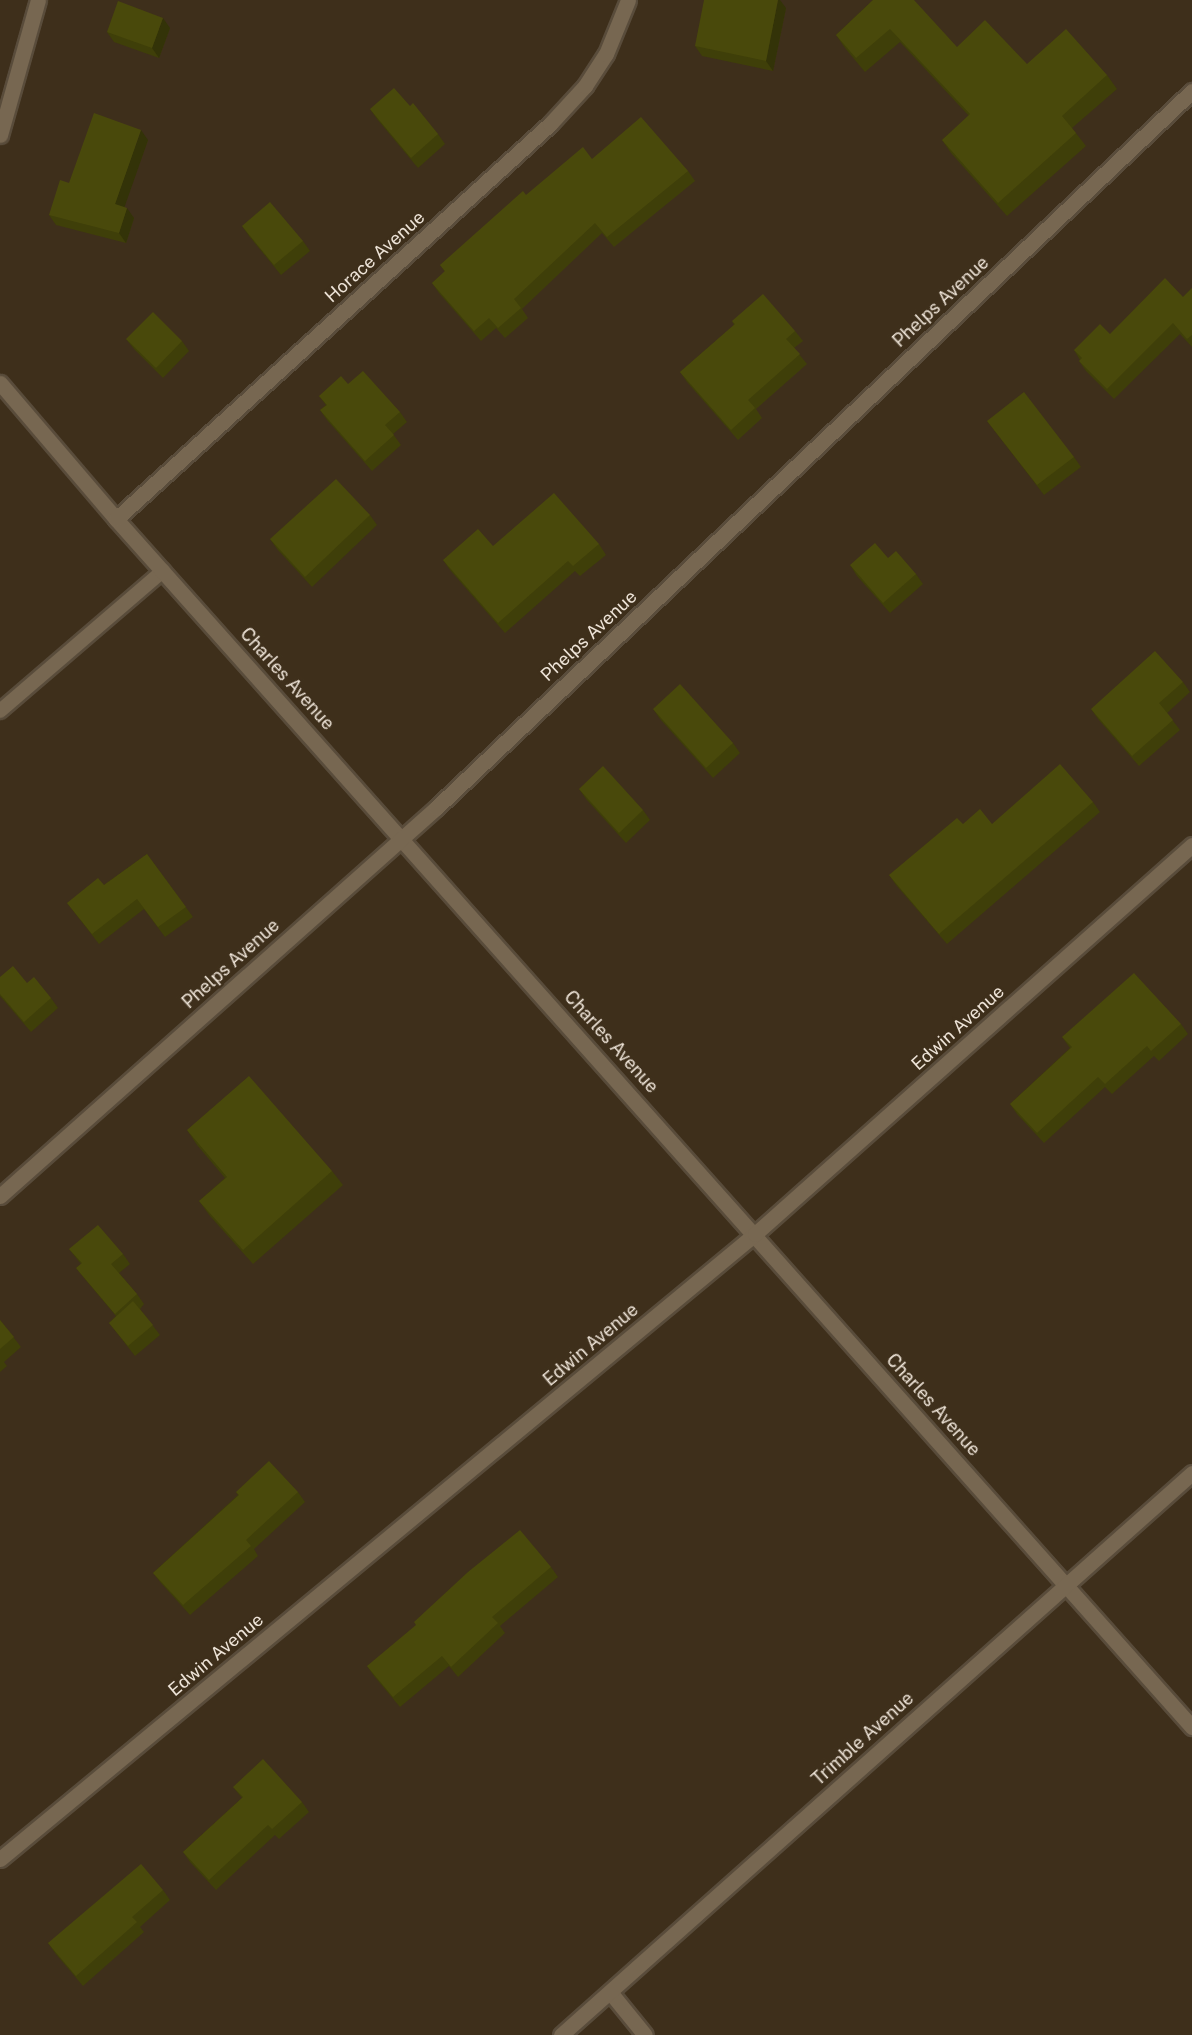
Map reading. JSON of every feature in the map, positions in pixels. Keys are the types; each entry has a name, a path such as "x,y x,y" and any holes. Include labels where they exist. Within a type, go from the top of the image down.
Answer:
{"street":[{"path":"0,135 38,0"},
{"name":"Horace Avenue","path":"116,519 550,124 585,86 606,54 628,0"},
{"name":"Phelps Avenue","path":"0,1196 403,837 1192,91"},
{"name":"Charles Avenue","path":"0,383 116,519 403,837 1192,1727"},
{"name":"Edwin Avenue","path":"0,1859 755,1234 1192,845"},
{"name":"Trimble Avenue","path":"561,2035 1192,1473"},
{"path":"610,1992 645,2035"}],"lane":[{"path":"0,711 163,571"}],"building":[{"path":"704,0 778,0 766,61 695,46"},
{"path":"873,0 914,0 957,47 985,20 1027,64 1066,29 1107,75 1062,116 1076,133 998,203 942,140 970,114 890,29 856,58 836,35"},
{"path":"118,1 163,18 152,48 107,32"},
{"path":"394,88 410,106 413,103 438,134 411,158 370,109"},
{"path":"94,113 141,130 115,204 127,208 119,233 49,215 60,180 69,183"},
{"path":"641,117 688,171 607,237 595,223 514,299 521,308 498,328 489,318 474,331 432,283 445,271 440,265 523,191 526,195 583,147 592,159"},
{"path":"270,202 303,241 274,265 242,226"},
{"path":"1165,278 1183,297 1192,288 1192,335 1187,339 1173,323 1107,389 1079,361 1082,358 1074,350 1100,324 1110,334"},
{"path":"763,294 795,331 786,339 800,354 748,400 755,408 731,430 680,372 735,324 732,321"},
{"path":"153,312 182,341 156,368 126,339"},
{"path":"363,371 400,412 385,425 394,435 365,461 320,410 327,405 319,396 341,376 348,384"},
{"path":"1024,392 1074,457 1037,485 987,421"},
{"path":"336,479 370,515 305,577 270,539"},
{"path":"554,493 599,544 573,566 568,561 498,623 443,560 478,529 493,546"},
{"path":"875,543 888,558 896,551 916,574 883,603 850,565"},
{"path":"1155,651 1183,682 1159,703 1173,720 1132,756 1091,709"},
{"path":"680,684 733,743 706,768 653,709"},
{"path":"1060,764 1093,802 939,934 889,875 957,818 963,824 980,809 992,824"},
{"path":"603,766 643,810 619,833 579,789"},
{"path":"147,854 186,907 158,927 137,899 92,934 67,903 98,878 104,885"},
{"path":"13,966 27,983 34,977 51,998 24,1022 0,994 0,977"},
{"path":"1134,973 1181,1024 1151,1051 1147,1046 1105,1084 1098,1077 1037,1133 1010,1104 1072,1047 1062,1037"},
{"path":"249,1076 332,1171 243,1250 199,1201 227,1177 187,1130"},
{"path":"98,1225 123,1254 111,1264 137,1294 115,1314 76,1268 82,1263 69,1249"},
{"path":"133,1301 153,1325 128,1346 109,1323"},
{"path":"0,1320 14,1337 0,1349"},
{"path":"269,1461 298,1492 246,1540 251,1546 183,1605 153,1573 239,1495 236,1492"},
{"path":"520,1530 551,1567 492,1617 498,1623 451,1667 442,1656 393,1697 367,1666 416,1625 414,1622 468,1572"},
{"path":"263,1759 302,1802 272,1829 268,1825 209,1880 183,1852 243,1797 233,1787"},
{"path":"141,1864 163,1890 132,1917 137,1922 76,1976 48,1943"}]}
